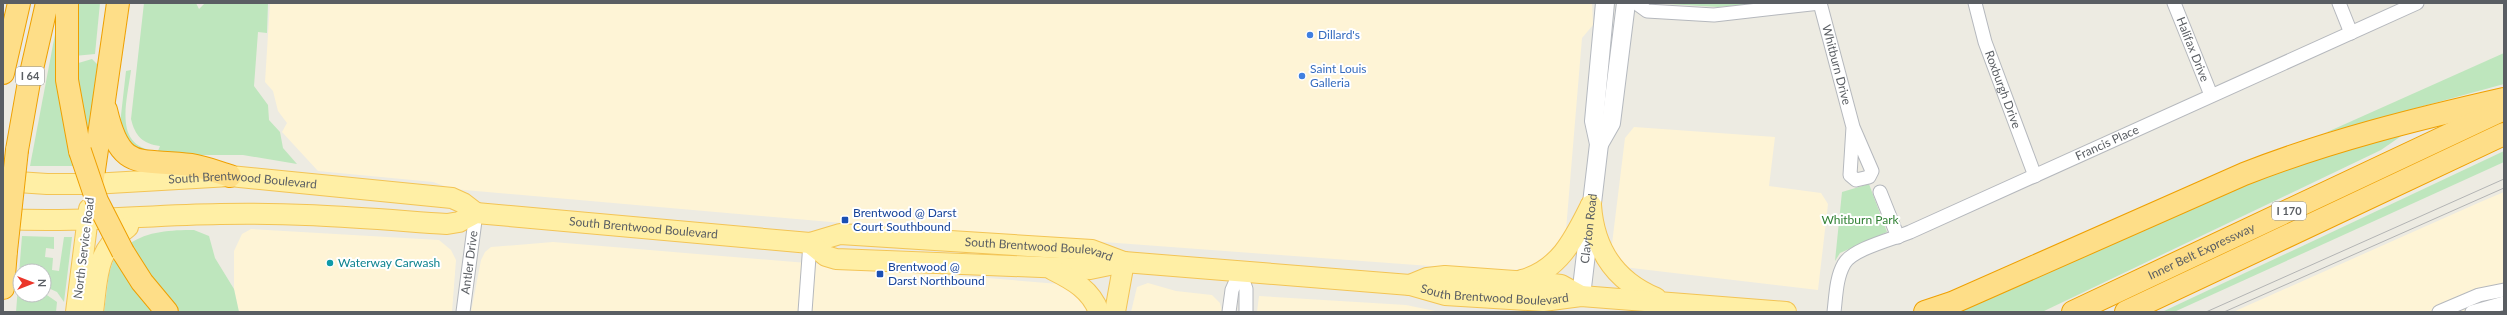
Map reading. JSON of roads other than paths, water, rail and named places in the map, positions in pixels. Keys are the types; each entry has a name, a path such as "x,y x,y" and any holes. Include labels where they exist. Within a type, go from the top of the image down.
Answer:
{"highway":[{"name":"I 64","path":"3,73 19,3"},
{"name":"I 64","path":"3,288 17,150 29,82 47,3"},
{"path":"67,3 67,80 80,151 97,201 123,252 142,282 167,312"},
{"path":"92,184 118,3"},
{"path":"1925,312 1952,303 2244,174 2292,155 2448,112 2504,99"},
{"path":"104,103 117,143 137,160 192,165 230,176"},
{"name":"Inner Belt Expressway","path":"2073,312 2504,109"},
{"name":"Inner Belt Expressway","path":"2126,312 2504,134"}],"main road":[{"name":"Clayton Road","path":"1579,304 1599,144 1594,121 1606,3"},
{"name":"Clayton Road","path":"1599,144 1611,123 1626,3"},
{"name":"South Brentwood Boulevard","path":"3,181 47,184 92,184 230,176 452,198 463,203 476,214"},
{"name":"North Service Road","path":"76,312 92,184"},
{"path":"1516,281 1535,276 1552,266 1564,254 1591,205"},
{"path":"1591,205 1596,238 1612,267 1636,289 1667,303"},
{"name":"South Brentwood Boulevard","path":"3,219 87,221 221,214 322,215 447,224 458,222 476,214 810,243 830,236 855,235 1092,250 1124,262 1410,285 1445,295 1579,304 1667,303 1786,312"},
{"path":"93,312 99,269 107,246 128,227 146,218"},
{"name":"South Brentwood Boulevard","path":"810,243 826,256 836,259 1099,269 1124,262"},
{"path":"1115,312 1124,262"},
{"path":"1047,268 1068,277 1086,290 1096,302 1100,312"},
{"name":"South Brentwood Boulevard","path":"1410,285 1428,278 1445,276 1561,285 1579,304"},
{"path":"1506,299 1538,312"}],"street":[{"path":"1636,3 1647,11 1714,15 1820,3"},
{"name":"Whitburn Drive","path":"1820,3 1853,127 1864,147 1872,174 1856,180 1850,175 1853,127"},
{"name":"Roxburgh Drive","path":"1975,3 1985,42 2035,176"},
{"name":"Halifax Drive","path":"2174,3 2211,95"},
{"path":"2338,3 2351,33"},
{"name":"Francis Place","path":"1834,312 1839,275 1846,261 1858,252 1898,237 2035,176 2417,3"},
{"path":"1880,192 1898,237"},
{"name":"Antler Drive","path":"463,312 476,214"},
{"path":"805,312 810,243"},
{"path":"1229,312 1232,290 1240,272"},
{"path":"1240,272 1246,289 1246,312"},
{"path":"2440,312 2479,294 2504,290"},
{"path":"2472,312 2504,304"}],"tram line":[{"path":"2206,312 2504,179"},
{"path":"2224,312 2504,188"}],"place":[{"name":"Dillard's","path":"1310,35"},
{"name":"Saint Louis Galleria","path":"1302,76"},
{"name":"Brentwood @ Darst Court Southbound","path":"845,220"},
{"name":"Waterway Carwash","path":"330,263"},
{"name":"Brentwood @ Darst Northbound","path":"880,274"}],"park label":[{"name":"Whitburn Park","path":"1860,220"}]}
